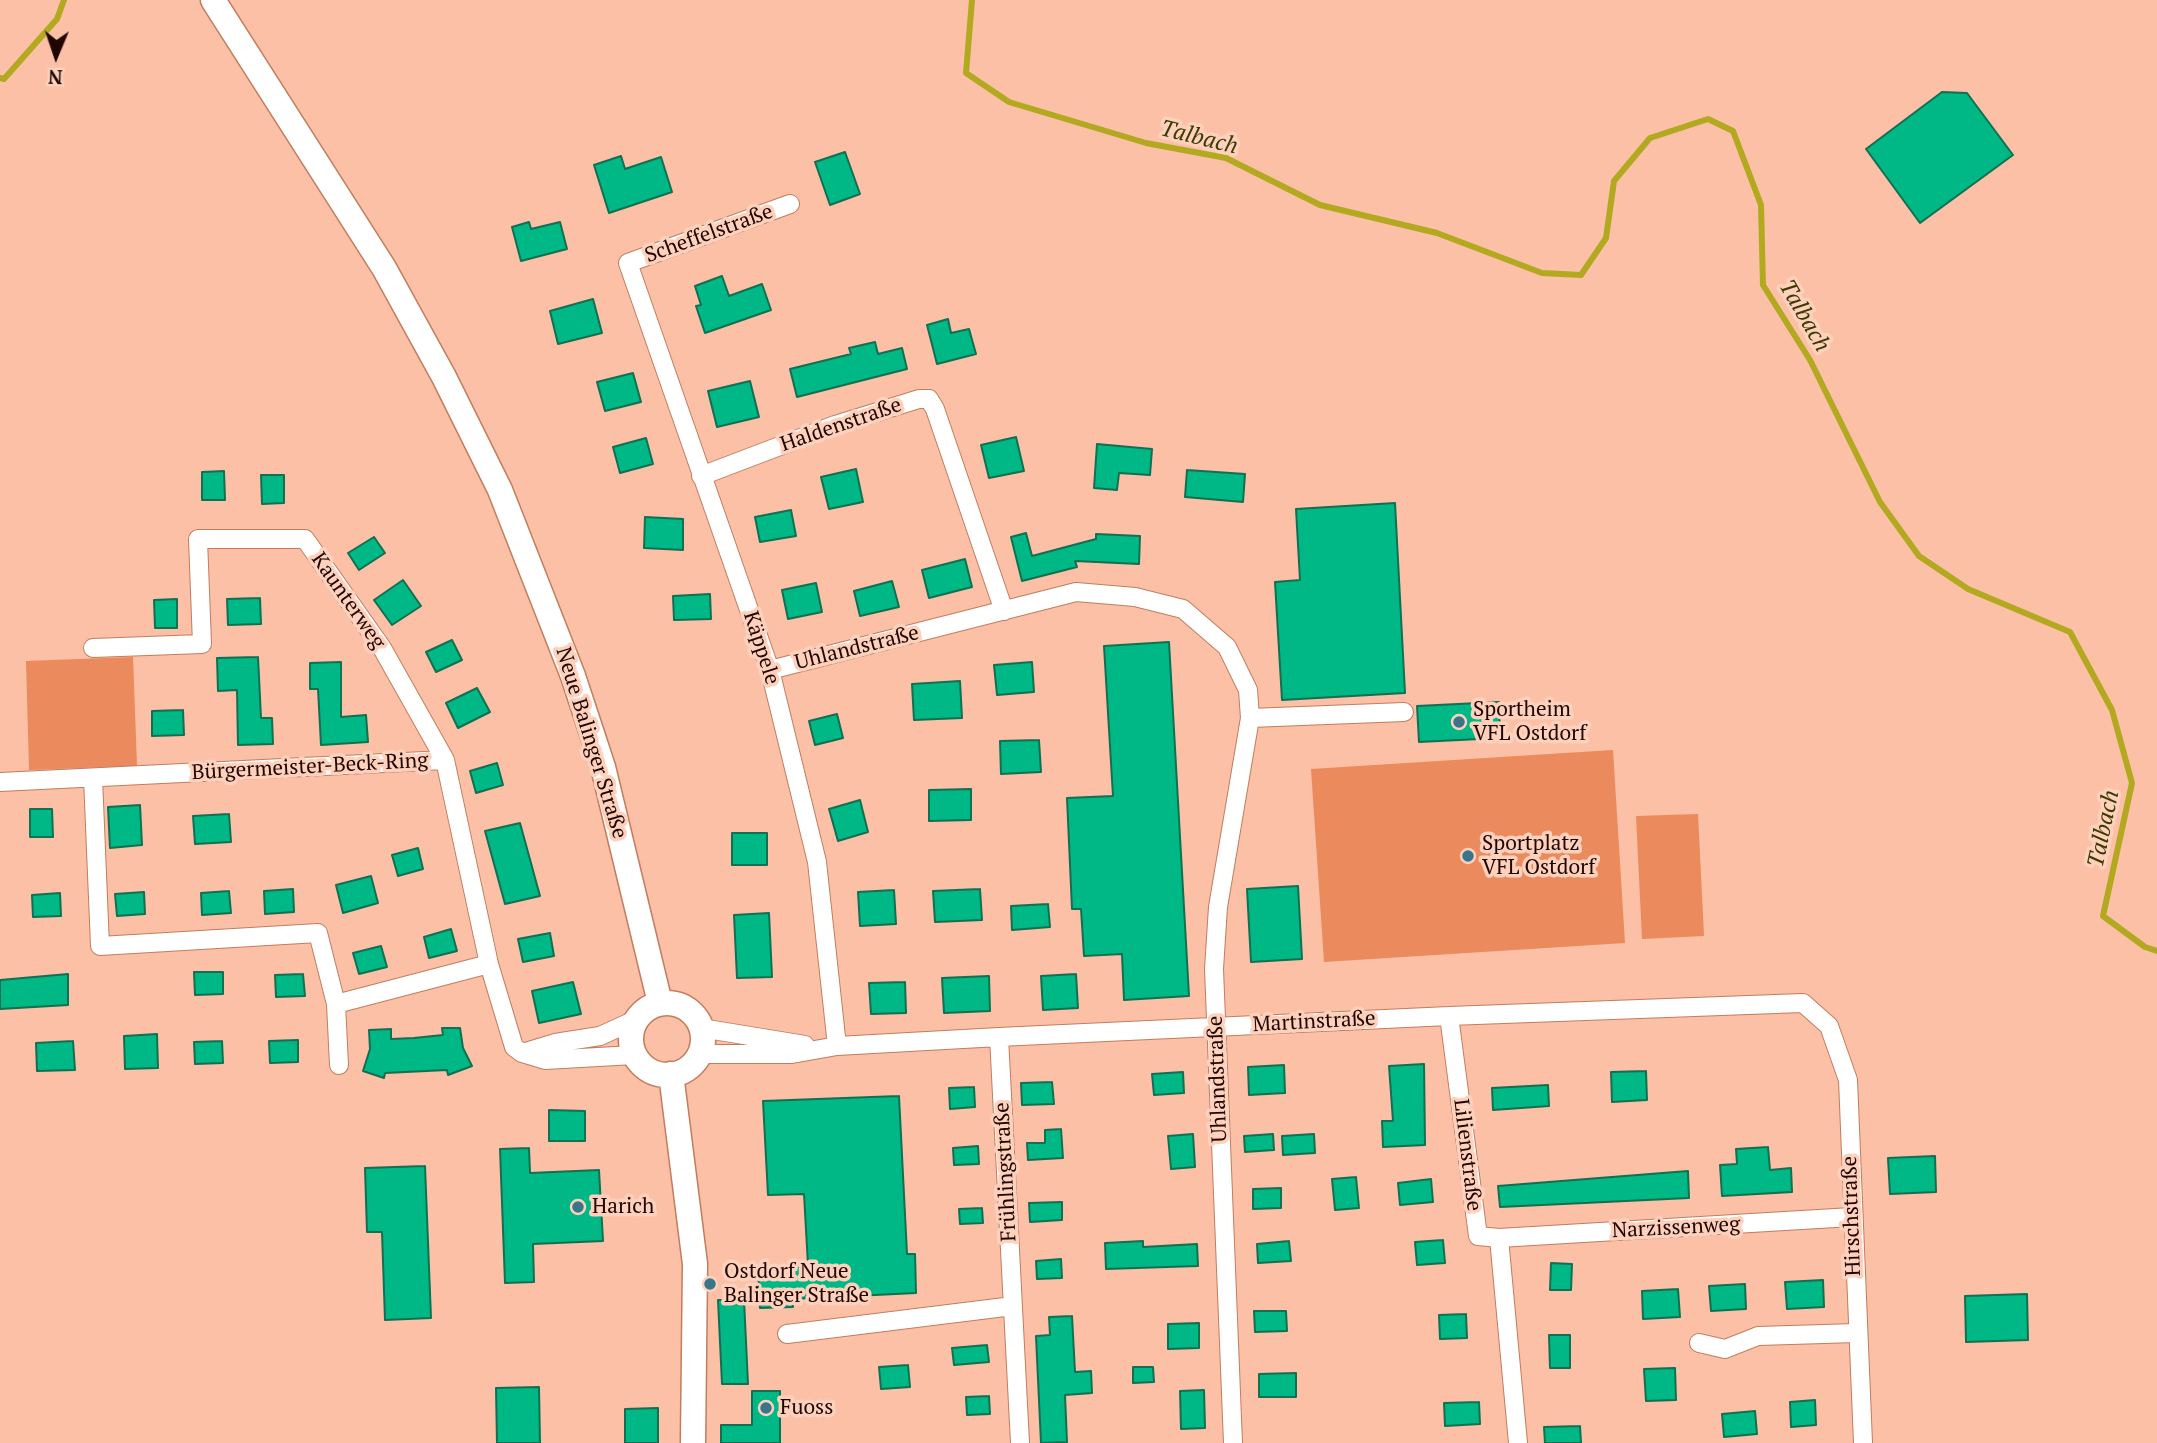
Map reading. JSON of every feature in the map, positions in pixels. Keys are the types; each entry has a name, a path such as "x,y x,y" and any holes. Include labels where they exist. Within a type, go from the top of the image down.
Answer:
{"main road":[{"name":"Neue Balinger Straße","path":"214,0 384,268 500,491 573,676 603,767 660,1003"},
{"path":"660,1003 674,1003 687,1009 701,1028 700,1054 685,1070 671,1074 658,1074 645,1068 634,1055 630,1037 635,1020 647,1008 660,1003"},
{"path":"671,1074 695,1264 693,1443"}],"street":[{"name":"Scheffelstraße","path":"628,263 790,204"},
{"name":"Käppele","path":"628,263 770,670 817,862 831,1047"},
{"name":"Haldenstraße","path":"701,476 835,425 919,399 929,399 935,409 1003,611"},
{"name":"Kaunterweg","path":"93,648 202,644 198,539 305,539 382,648 445,760"},
{"name":"Uhlandstraße","path":"770,670 1076,592 1135,597 1183,609 1227,648 1248,690 1250,718 1217,907 1215,1026 1233,1443"},
{"path":"1250,718 1404,712"},
{"name":"Bürgermeister-Beck-Ring","path":"0,782 445,760 489,964 506,1026 514,1046 522,1053"},
{"path":"93,778 100,946 318,933 336,1004 339,1066"},
{"path":"336,1004 489,964"},
{"name":"Martinstraße","path":"700,1054 792,1054 831,1047 1215,1026 1803,1003"},
{"name":"Hirschstraße","path":"1803,1003 1829,1026 1848,1080 1856,1333 1863,1443"},
{"name":"Lilienstraße","path":"1450,1016 1478,1236 1499,1238 1518,1443"},
{"path":"522,1053 555,1043 600,1036 635,1020"},
{"name":"Martinstraße","path":"701,1028 831,1047"},
{"name":"Frühlingstraße","path":"999,1037 1020,1443"},
{"path":"522,1053 545,1060 634,1055"},
{"name":"Narzissenweg","path":"1499,1238 1852,1217"},
{"path":"787,1334 1013,1306"},
{"path":"1699,1343 1725,1349 1758,1336 1856,1333"}],"shaded area":[{"path":"133,657 137,766 29,770 26,661"},
{"name":"Sportplatz VFL Ostdorf","path":"1613,750 1625,943 1324,962 1311,769"},
{"path":"1698,814 1704,936 1642,939 1636,816"}],"building":[{"path":"1942,92 1967,93 2013,155 1920,223 1866,149"},
{"path":"845,152 860,194 830,205 815,162"},
{"path":"621,156 625,169 661,157 672,192 609,213 594,165"},
{"path":"529,222 531,229 560,222 567,249 521,261 512,227"},
{"path":"722,276 729,296 762,284 771,310 705,333 696,306 701,305 695,286"},
{"path":"593,299 602,333 558,344 550,311"},
{"path":"948,319 951,333 969,329 976,354 937,364 927,325"},
{"path":"875,342 878,354 902,348 907,369 797,397 790,369 851,354 849,348"},
{"path":"633,373 641,402 605,411 597,382"},
{"path":"750,381 759,417 717,427 708,391"},
{"path":"1016,437 1024,471 989,478 981,445"},
{"path":"646,438 653,464 620,473 613,447"},
{"path":"1097,444 1152,449 1150,475 1119,473 1117,490 1094,488"},
{"path":"856,469 863,502 829,509 821,477"},
{"path":"1187,470 1245,474 1243,502 1185,497"},
{"path":"224,471 225,500 202,500 202,472"},
{"path":"261,475 284,475 284,503 262,504"},
{"path":"1395,503 1405,693 1282,700 1275,582 1300,580 1296,509"},
{"path":"791,510 796,536 760,542 755,517"},
{"path":"645,517 683,519 683,550 644,548"},
{"path":"1026,533 1032,556 1096,539 1096,534 1140,536 1139,564 1075,561 1077,567 1022,581 1011,537"},
{"path":"374,537 385,553 359,570 348,553"},
{"path":"965,559 972,587 929,598 922,570"},
{"path":"403,580 421,606 392,625 374,600"},
{"path":"892,581 899,607 860,616 854,591"},
{"path":"816,583 822,612 788,619 782,590"},
{"path":"710,594 711,619 674,620 673,596"},
{"path":"260,598 261,624 228,625 227,599"},
{"path":"177,599 177,628 155,628 154,600"},
{"path":"452,640 462,660 436,672 426,652"},
{"path":"1169,642 1189,996 1124,1000 1122,954 1084,956 1081,909 1072,909 1067,798 1113,796 1104,646"},
{"path":"258,657 261,718 272,718 273,744 238,745 237,690 218,691 217,658"},
{"path":"341,662 341,717 366,715 368,742 321,745 318,689 310,689 310,663"},
{"path":"1032,662 1034,692 997,695 994,665"},
{"path":"960,681 962,718 914,720 912,684"},
{"path":"477,688 490,712 458,728 446,703"},
{"name":"Sportheim VFL Ostdorf","path":"1499,702 1500,738 1419,742 1417,706"},
{"path":"183,710 184,735 152,736 152,711"},
{"path":"837,714 843,738 815,745 809,721"},
{"path":"1039,740 1041,772 1001,774 1000,741"},
{"path":"497,763 503,785 476,793 470,771"},
{"path":"971,789 971,820 929,821 929,790"},
{"path":"860,800 868,832 838,841 829,809"},
{"path":"140,805 142,845 110,848 108,807"},
{"path":"30,809 52,809 53,837 30,837"},
{"path":"229,814 231,842 195,844 193,816"},
{"path":"520,823 540,896 505,904 485,831"},
{"path":"732,833 767,833 767,865 732,865"},
{"path":"418,848 423,869 398,876 392,855"},
{"path":"371,876 378,903 343,913 336,885"},
{"path":"1298,886 1302,959 1251,962 1247,889"},
{"path":"293,889 294,912 265,914 264,891"},
{"path":"980,889 982,920 935,922 933,891"},
{"path":"894,890 896,924 860,926 858,892"},
{"path":"229,891 231,913 202,915 201,893"},
{"path":"144,892 145,914 117,916 115,894"},
{"path":"60,893 61,916 33,917 32,895"},
{"path":"1048,904 1050,927 1012,930 1011,906"},
{"path":"769,913 772,977 737,978 734,915"},
{"path":"451,929 457,951 429,958 424,937"},
{"path":"550,933 554,956 523,962 518,939"},
{"path":"381,946 387,967 359,974 353,953"},
{"path":"194,972 223,972 223,994 195,995"},
{"path":"68,974 68,1005 0,1009 0,980"},
{"path":"303,974 305,996 276,997 275,975"},
{"path":"1076,974 1078,1008 1043,1010 1041,976"},
{"path":"989,976 990,1011 944,1013 942,978"},
{"path":"573,982 581,1014 539,1023 532,991"},
{"path":"905,982 906,1013 871,1014 869,983"},
{"path":"442,1028 460,1028 463,1048 472,1066 448,1075 447,1070 385,1073 384,1078 363,1071 370,1049 369,1030 391,1029 391,1039 443,1035"},
{"path":"157,1034 158,1068 125,1069 124,1036"},
{"path":"298,1040 298,1062 270,1063 269,1041"},
{"path":"73,1041 75,1070 37,1071 36,1043"},
{"path":"222,1041 223,1063 195,1064 194,1042"},
{"path":"1424,1064 1425,1145 1383,1147 1382,1121 1393,1121 1389,1066"},
{"path":"1284,1065 1285,1093 1249,1095 1248,1067"},
{"path":"1646,1071 1647,1100 1612,1102 1611,1072"},
{"path":"1183,1072 1184,1093 1154,1095 1152,1074"},
{"path":"1052,1082 1054,1104 1022,1105 1021,1083"},
{"path":"1548,1085 1549,1106 1493,1110 1492,1088"},
{"path":"974,1087 975,1107 950,1109 949,1088"},
{"path":"899,1096 907,1254 915,1254 916,1293 793,1299 793,1307 760,1308 758,1267 808,1265 804,1194 768,1195 763,1101"},
{"path":"549,1110 585,1111 585,1141 549,1141"},
{"path":"1061,1129 1063,1158 1028,1160 1027,1143 1045,1143 1045,1130"},
{"path":"1193,1134 1195,1167 1171,1169 1168,1136"},
{"path":"1273,1134 1274,1150 1245,1152 1244,1136"},
{"path":"1314,1134 1315,1153 1283,1155 1282,1136"},
{"path":"978,1146 979,1164 954,1165 953,1148"},
{"path":"1768,1147 1770,1170 1791,1168 1792,1192 1722,1196 1720,1165 1737,1164 1736,1149"},
{"path":"529,1148 530,1173 599,1170 603,1241 533,1244 534,1282 505,1283 500,1149"},
{"path":"1935,1156 1936,1192 1890,1194 1888,1158"},
{"path":"425,1166 431,1318 385,1320 382,1232 367,1232 365,1168"},
{"path":"1688,1171 1689,1198 1500,1207 1498,1186"},
{"path":"1356,1177 1359,1208 1335,1210 1332,1179"},
{"path":"1431,1179 1433,1202 1400,1205 1398,1183"},
{"path":"1281,1188 1281,1208 1253,1209 1253,1189"},
{"path":"1062,1202 1062,1220 1030,1222 1029,1203"},
{"path":"982,1208 983,1223 960,1224 959,1209"},
{"path":"1443,1240 1445,1263 1417,1265 1415,1242"},
{"path":"1143,1241 1143,1247 1197,1244 1198,1266 1106,1269 1105,1243"},
{"path":"1289,1241 1291,1261 1258,1263 1257,1244"},
{"path":"1061,1259 1062,1278 1037,1279 1036,1261"},
{"path":"1551,1263 1572,1264 1571,1290 1550,1290"},
{"path":"1823,1280 1824,1307 1787,1309 1785,1282"},
{"path":"1745,1284 1746,1309 1711,1311 1709,1286"},
{"path":"1678,1289 1680,1317 1643,1319 1642,1291"},
{"path":"2027,1294 2028,1340 1966,1342 1965,1296"},
{"path":"718,1300 744,1300 748,1384 722,1384"},
{"path":"1254,1311 1286,1311 1287,1331 1255,1332"},
{"path":"1466,1314 1467,1338 1440,1339 1439,1315"},
{"path":"1072,1316 1075,1372 1091,1371 1092,1393 1065,1395 1067,1442 1041,1443 1036,1336 1050,1335 1049,1317"},
{"path":"1199,1323 1199,1348 1168,1349 1168,1324"},
{"path":"1549,1335 1570,1335 1570,1368 1550,1368"},
{"path":"987,1345 989,1362 954,1365 952,1348"},
{"path":"908,1365 910,1387 881,1389 879,1367"},
{"path":"1133,1367 1153,1367 1154,1382 1133,1383"},
{"path":"1675,1368 1676,1400 1646,1401 1644,1369"},
{"path":"1296,1373 1296,1397 1259,1397 1259,1374"},
{"path":"539,1387 540,1443 497,1443 496,1388"},
{"path":"1204,1390 1205,1428 1181,1429 1180,1391"},
{"name":"Fuoss","path":"752,1391 780,1391 780,1443 721,1443 721,1425 752,1425"},
{"path":"989,1396 990,1414 967,1415 966,1397"},
{"path":"1815,1400 1816,1425 1791,1427 1790,1402"},
{"path":"1479,1402 1480,1424 1445,1426 1444,1403"},
{"path":"658,1408 658,1443 625,1443 625,1409"},
{"path":"1755,1411 1757,1434 1724,1437 1722,1414"},
{"path":"1580,1426 1581,1443 1545,1443 1544,1427"}],"waterway":[{"name":"Talbach","path":"0,78 4,79 57,19 64,0"},
{"name":"Talbach","path":"972,0 966,73 1009,102 1146,143 1226,158 1320,205 1437,233 1542,273 1581,275 1606,238 1614,181 1650,138 1708,119 1733,131 1761,205 1763,285 1810,360 1880,502 1919,556 1968,589 2070,632 2112,710 2132,783 2103,916 2145,947 2157,951"}],"place":[{"name":"Sportheim VFL Ostdorf","path":"1459,722"},
{"name":"Sportplatz VFL Ostdorf","path":"1468,856"},
{"name":"Harich","path":"578,1207"},
{"name":"Ostdorf Neue Balinger Straße","path":"710,1284"},
{"name":"Fuoss","path":"766,1408"}]}
